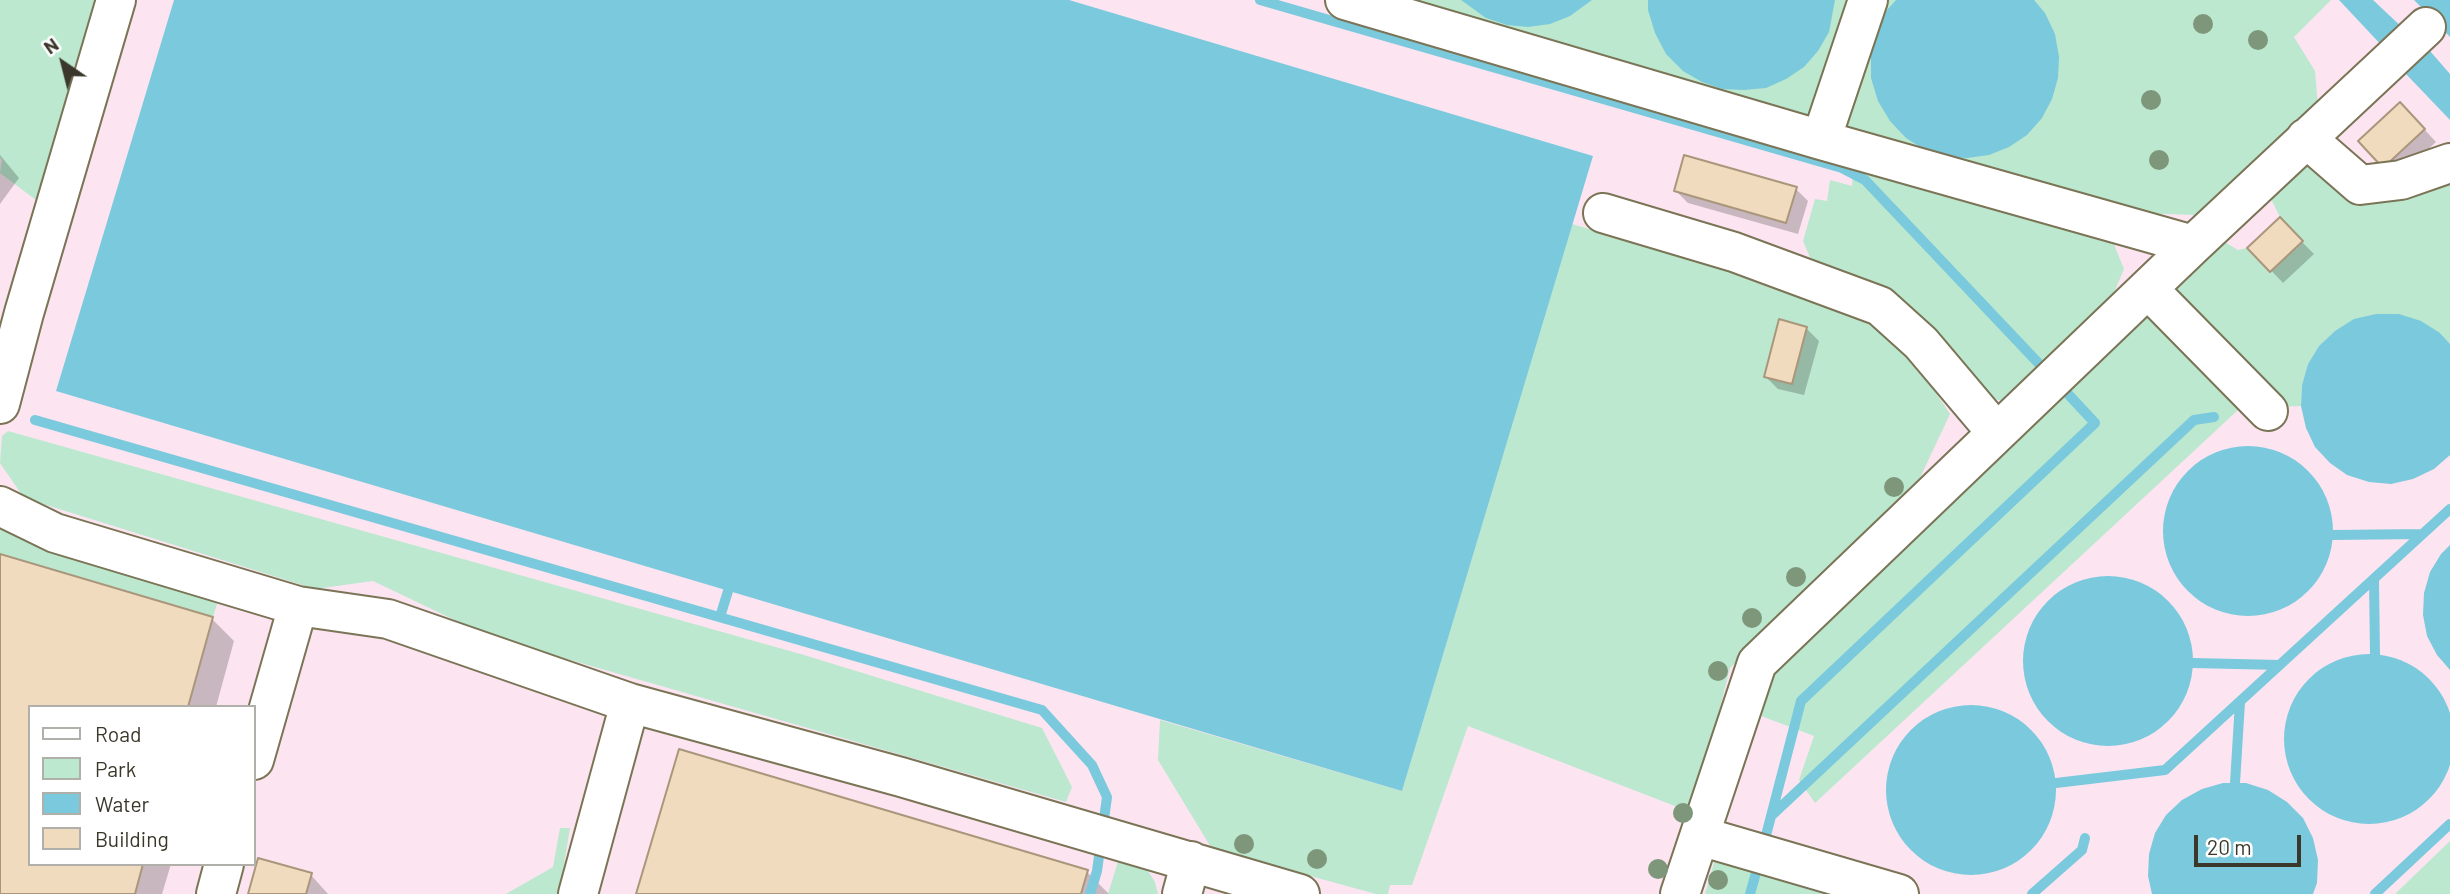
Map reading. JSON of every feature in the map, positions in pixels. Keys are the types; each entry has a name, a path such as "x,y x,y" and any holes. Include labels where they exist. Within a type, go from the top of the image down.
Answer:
{"lane":[{"path":"0,404 12,310 116,0"},
{"path":"1345,0 1821,140 2193,245"},
{"path":"1821,140 1868,0"},
{"path":"1680,894 1757,663 2193,245 2426,27"},
{"path":"2306,138 2360,185 2401,180 2450,163"},
{"path":"1603,213 1734,252 1880,306 1921,343 1997,433"},
{"path":"2148,289 2267,411"},
{"path":"0,506 55,533 298,606 388,619 631,703 901,777 1187,878 1300,894"},
{"path":"256,753 298,606"},
{"path":"578,894 631,703"},
{"path":"1700,836 1899,894"},
{"path":"216,894 223,866"}],"shaded area":[{"path":"0,0 2450,0 2450,894 0,894"}],"green space":[{"path":"0,0 96,0 36,200 0,173"},
{"path":"1381,0 2331,0 2294,37 2315,71 2318,107 2196,215 2136,213"},
{"path":"2309,158 2450,179 2450,344 2440,333 2335,331 2319,346 2308,364 2302,385 2301,406 2276,407 2171,299 2177,284 2223,241 2238,250 2247,248 2270,272 2303,242 2280,217 2270,197"},
{"path":"1854,159 2109,232 2124,269 2114,293 2007,401 1989,399 1817,274 1803,241 1815,199 1827,201 1830,180 1852,186"},
{"path":"1572,224 1847,303 1891,326 1950,414 1918,482 1730,668 1693,813 1468,726 1412,885 1390,885 1388,894 1376,894 1212,849 1158,760 1160,720 1402,791"},
{"path":"2145,315 2159,316 2239,396 2238,410 1815,803 1799,780 1814,736 1753,713 1767,671"},
{"path":"8,431 804,655 1042,728 1072,787 1066,802 490,637 373,581 315,589 24,498 0,463 2,436"},
{"path":"0,519 221,591 213,617 0,554"},
{"path":"560,828 570,828 559,894 506,894 553,867"},
{"path":"2450,841 2450,894 2395,894"},
{"path":"1120,855 1142,862 1155,882 1158,894 1108,894"},
{"path":"1715,859 1869,894 1705,894"}],"water":[{"path":"174,0 1069,0 1593,156 1402,791 56,391"},
{"path":"1461,0 1592,0 1570,16 1550,24 1528,27 1507,25 1486,18"},
{"path":"1648,0 1835,0 1829,32 1804,67 1766,88 1744,90 1722,89 1683,71 1666,54 1655,33"},
{"path":"1896,0 2034,0 2045,13 2055,34 2059,57 2058,78 2052,99 2042,118 2027,135 2009,147 1989,155 1967,158 1946,157 1925,150 1906,138 1890,121 1878,101 1871,78 1871,54 1876,32 1887,10"},
{"path":"2339,0 2373,0 2405,30 2385,49"},
{"path":"2414,0 2450,0 2450,37 2421,7"},
{"path":"2430,51 2450,74 2450,120 2406,74"},
{"path":"2376,314 2399,314 2421,321 2440,333 2450,344 2450,455 2434,469 2413,479 2391,484 2369,482 2347,475 2330,463 2315,447 2306,428 2301,406 2302,385 2308,364 2319,346 2335,331 2354,319"},
{"path":"2248,446 2280,453 2295,460 2308,471 2319,484 2326,499 2333,531 2326,563 2319,578 2308,591 2295,602 2280,609 2248,616 2216,609 2201,602 2188,591 2177,578 2170,563 2163,531 2170,499 2177,484 2188,471 2201,460 2216,453"},
{"path":"2450,545 2450,670 2437,655 2427,636 2423,615 2424,593 2430,572"},
{"path":"2108,576 2140,583 2155,590 2168,601 2179,614 2186,629 2193,661 2186,693 2179,708 2168,721 2155,732 2140,739 2108,746 2076,739 2061,732 2048,721 2037,708 2030,693 2023,661 2030,629 2037,614 2048,601 2061,590 2076,583"},
{"path":"2369,654 2401,661 2429,679 2447,707 2451,719 2451,759 2447,771 2429,799 2401,817 2369,824 2337,817 2309,799 2291,771 2284,739 2291,707 2309,679 2337,661"},
{"path":"1971,705 2003,712 2018,719 2031,730 2042,743 2049,758 2056,790 2049,822 2042,837 2031,850 2018,861 2003,868 1971,875 1939,868 1924,861 1911,850 1900,837 1893,822 1886,790 1893,758 1900,743 1911,730 1924,719 1939,712"},
{"path":"2223,783 2246,783 2268,790 2287,802 2303,818 2313,838 2318,860 2317,883 2313,894 2152,894 2148,876 2149,854 2155,833 2166,815 2182,800 2202,789"}],"building":[{"path":"2400,102 2425,129 2383,168 2358,141"},
{"path":"1684,155 1797,187 1786,223 1674,191"},
{"path":"2280,217 2303,241 2270,272 2247,248"},
{"path":"1779,319 1807,327 1792,384 1764,377"},
{"path":"0,554 213,617 189,705 28,705 28,866 142,866 135,894 0,894"},
{"path":"679,749 1088,870 1081,894 636,894"},
{"path":"258,858 312,873 306,894 248,894"}],"waterway":[{"path":"1260,0 1842,168 1865,180 2043,368"},
{"path":"1764,843 1801,701 2095,423 2068,394"},
{"path":"1771,816 2194,420 2214,417"},
{"path":"35,420 1042,710 1092,765 1107,797 1097,871 1090,894"},
{"path":"2056,783 2165,770 2450,509"},
{"path":"2332,535 2422,534"},
{"path":"2374,579 2375,655"},
{"path":"720,617 728,591"},
{"path":"2193,663 2280,665"},
{"path":"2235,783 2240,702"},
{"path":"2375,894 2450,824"},
{"path":"2032,894 2082,850 2085,838"},
{"path":"1750,894 1759,862"}]}
